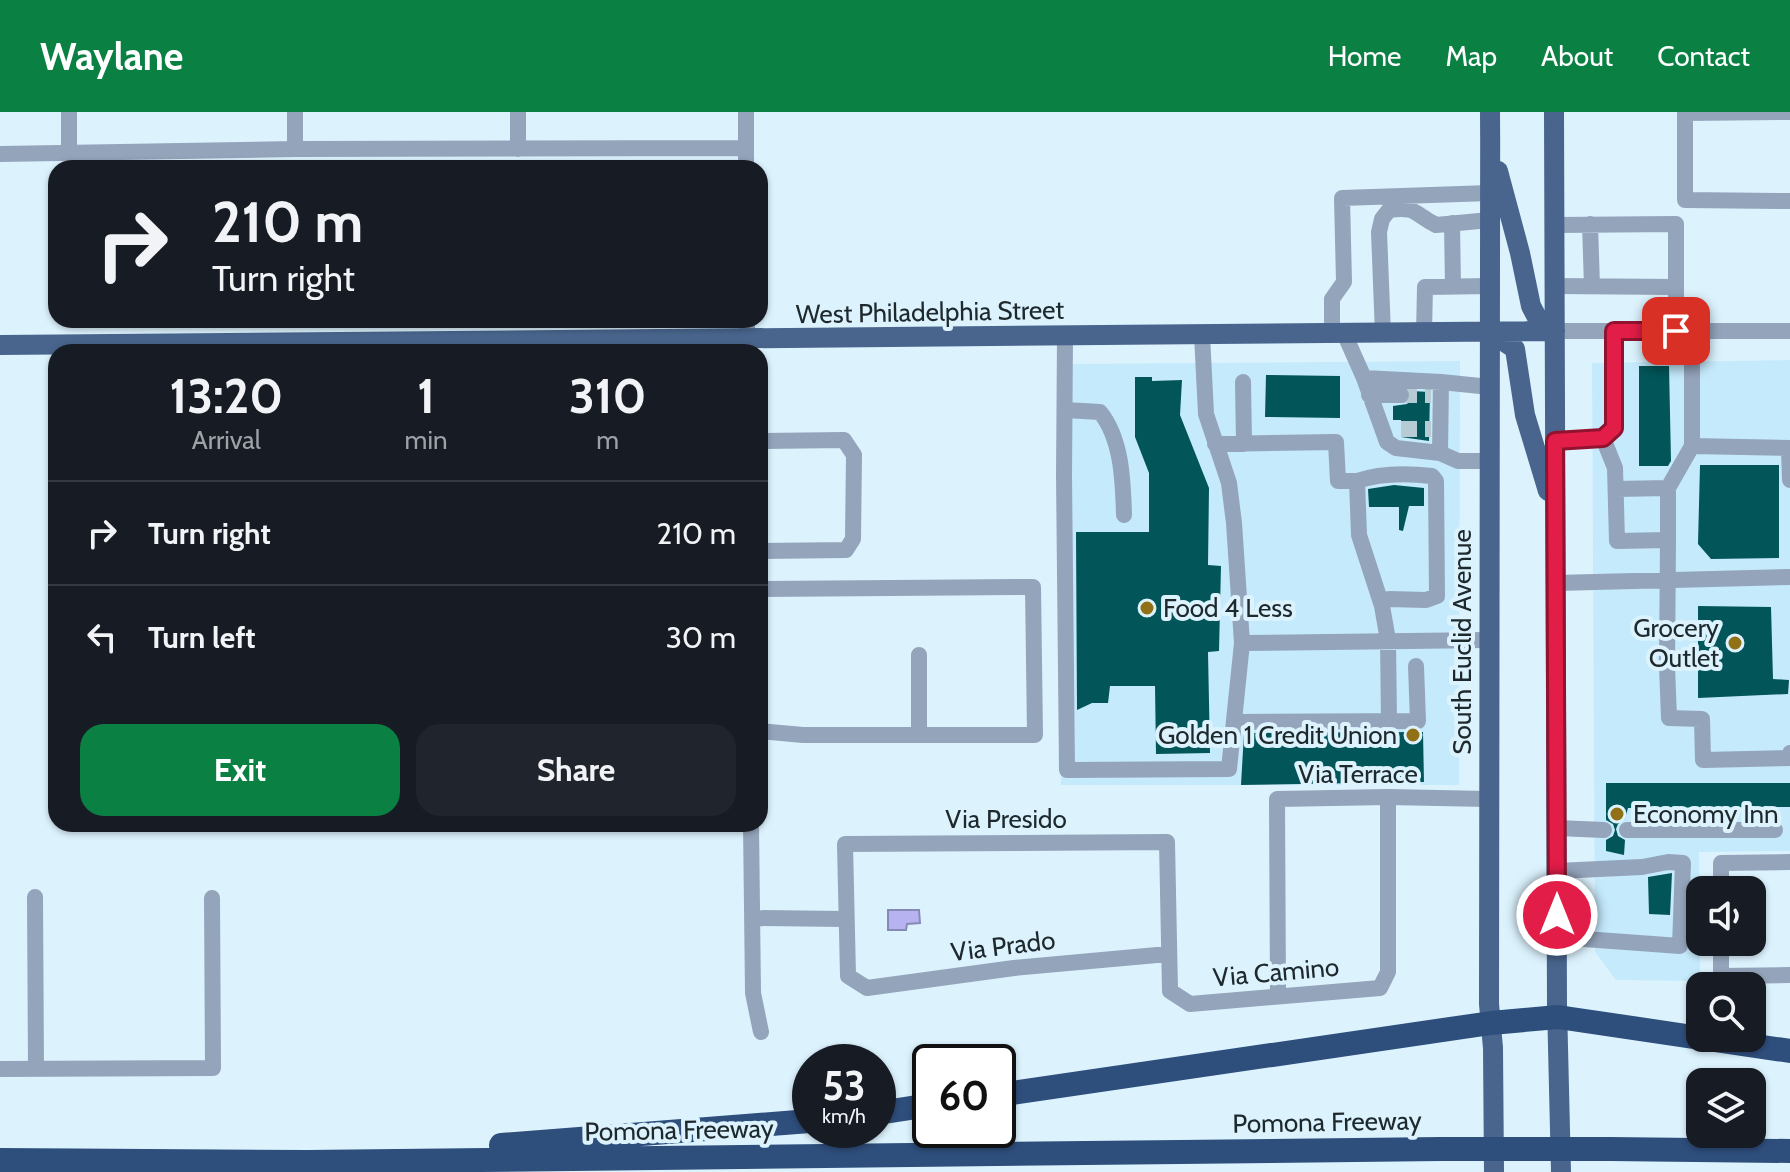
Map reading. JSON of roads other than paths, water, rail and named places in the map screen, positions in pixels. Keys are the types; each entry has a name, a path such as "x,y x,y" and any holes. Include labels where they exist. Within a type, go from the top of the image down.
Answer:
{"highway":[{"path":"1016,1092 1491,1023 1558,1017 1686,1036"},
{"path":"1766,1048 1790,1051"},
{"path":"307,1162 792,1122"},
{"name":"Pomona Freeway","path":"0,1160 307,1162 1441,1149 1790,1151"}],"main road":[{"name":"South Euclid Avenue","path":"1491,112 1487,640 1494,1172"},
{"path":"1491,112 1499,178 1531,306 1540,323 1555,331"},
{"path":"1554,112 1557,937 1561,1172"},
{"name":"West Philadelphia Street","path":"323,344 747,337 1555,331"},
{"path":"1491,333 1511,345 1517,354 1519,390 1548,488 1556,539"},
{"name":"West Philadelphia Street","path":"0,345 48,347"}],"street":[{"path":"69,112 69,153"},
{"path":"295,112 295,149"},
{"path":"518,112 518,149"},
{"path":"746,112 746,160"},
{"path":"1790,112 1685,113 1685,200 1790,201"},
{"path":"0,154 295,149 746,148"},
{"path":"1489,461 1458,461 1440,453 1396,448 1387,442 1364,378 1338,334 1332,299 1344,282 1342,198 1490,193"},
{"path":"1383,334 1379,259 1382,219 1389,210 1402,208 1416,211 1436,225 1490,220"},
{"path":"1452,223 1453,287"},
{"path":"1590,224 1592,286"},
{"path":"1555,225 1676,224 1676,287 1684,331 1692,446 1668,488 1669,718 1702,719 1703,760 1789,758 1790,753"},
{"path":"1424,333 1425,287 1491,286"},
{"path":"1555,286 1676,287"},
{"path":"1555,331 1790,331"},
{"path":"1555,441 1603,438 1614,428 1614,331"},
{"path":"1065,336 1067,770 1229,769 1242,643 1229,483 1206,414 1202,335"},
{"path":"1364,378 1438,391 1490,387"},
{"path":"1243,382 1244,444"},
{"path":"1438,391 1436,429 1440,453"},
{"path":"1369,395 1401,395"},
{"path":"1065,410 1100,412 1106,419 1123,470 1124,515"},
{"path":"1381,429 1401,429"},
{"path":"1603,438 1615,468 1617,541 1668,540"},
{"path":"768,441 844,440 854,455 853,539 846,550 768,551"},
{"path":"1215,444 1336,442 1338,481 1357,481 1373,476 1432,476 1436,481 1437,596 1426,600 1389,599"},
{"path":"1692,446 1789,448 1790,480"},
{"path":"1357,481 1359,535 1382,606 1388,640 1389,721"},
{"path":"1616,489 1668,488"},
{"path":"1556,583 1790,577"},
{"path":"768,589 1033,587 1035,735 803,735 768,732"},
{"path":"1242,643 1487,640"},
{"path":"919,655 919,734"},
{"path":"1234,722 1418,721 1416,666"},
{"name":"Via Camino","path":"1168,954 1170,991 1190,1004 1380,988 1388,972 1388,797"},
{"name":"Via Terrace","path":"1278,995 1277,799 1488,799"},
{"path":"1557,828 1604,830"},
{"path":"1627,830 1775,830"},
{"path":"751,832 753,993 761,1032"},
{"name":"Via Presido","path":"844,919 845,844 1167,842 1168,954"},
{"path":"1721,876 1721,863 1790,862"},
{"path":"1557,871 1683,863 1680,946 1557,937"},
{"path":"35,897 36,1069"},
{"path":"0,1069 213,1068 212,898"},
{"path":"752,918 844,919"},
{"name":"Via Prado","path":"844,919 848,976 867,988 1014,968 1168,954"},
{"path":"1721,956 1721,976 1790,975"}],"water":[{"path":"888,910 919,910 920,923 907,924 906,930 888,930"}],"tunnel":[{"path":"1401,395 1431,395"},
{"path":"1401,429 1431,429"}],"place":[{"name":"Food 4 Less","path":"1147,608"},
{"name":"Grocery Outlet","path":"1735,643"},
{"name":"Golden 1 Credit Union","path":"1413,735"},
{"name":"Economy Inn","path":"1617,814"}]}
